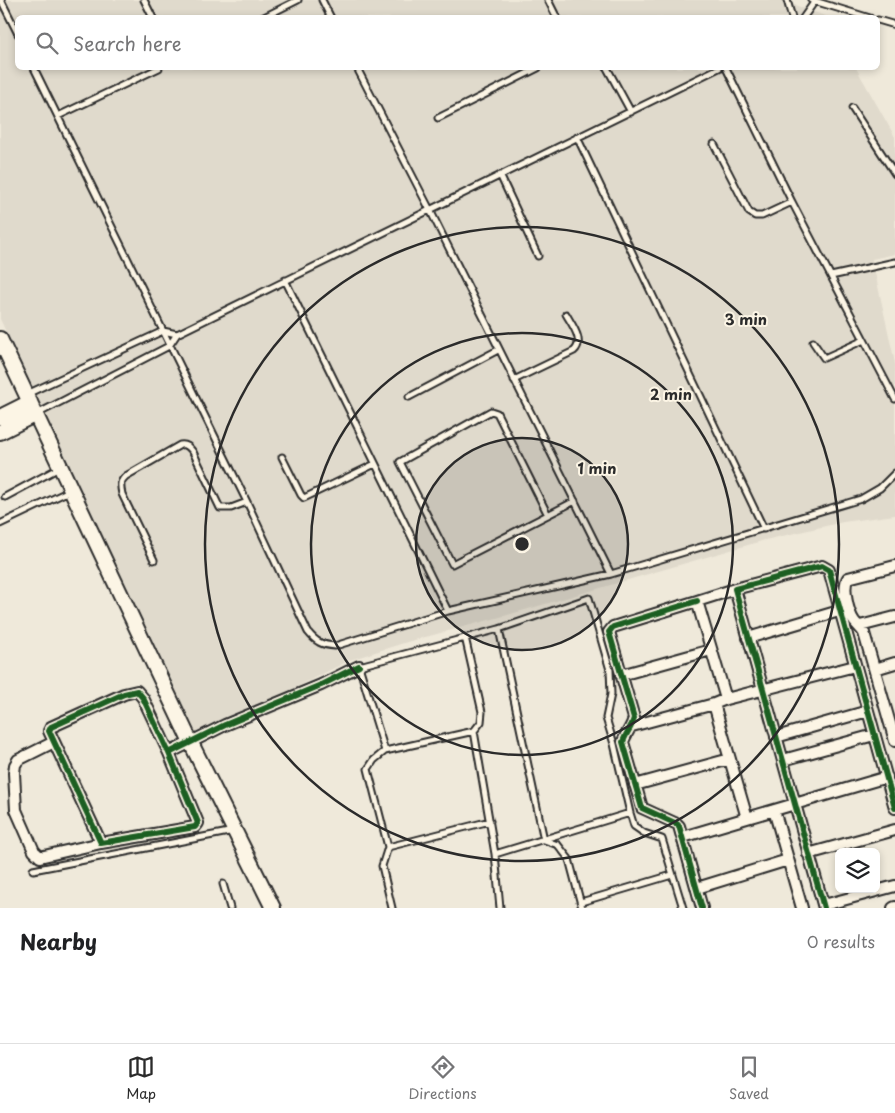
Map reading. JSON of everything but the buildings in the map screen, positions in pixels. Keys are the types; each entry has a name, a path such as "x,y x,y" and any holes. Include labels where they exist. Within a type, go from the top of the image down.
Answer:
{"main road":[{"path":"0,339 191,743 273,908"},
{"path":"0,417 31,404"},
{"path":"0,432 31,404"}],"street":[{"path":"632,726 634,718 609,632 610,629 735,589 822,566 830,574 895,808"},
{"path":"895,566 854,576 848,578 845,582 845,594 853,617 864,633 892,716 895,741"},
{"path":"735,589 824,907 895,886"},
{"path":"697,601 726,699"},
{"path":"748,638 839,611"},
{"path":"860,626 895,617"},
{"path":"621,675 711,650"},
{"path":"875,669 895,664"},
{"path":"169,753 225,725 359,666"},
{"path":"702,908 683,837 677,824 642,808 623,742 627,731 632,726 726,699 855,666"},
{"path":"54,742 18,760 14,773 16,810 34,851 40,856 101,843 196,827 198,824 169,753 137,691 124,694 51,727 49,731 101,843"},
{"path":"714,704 747,818"},
{"path":"776,737 868,711"},
{"path":"783,760 874,735"},
{"path":"635,785 730,759"},
{"path":"683,837 886,777"},
{"path":"774,810 802,908"},
{"path":"808,854 895,830"},
{"path":"697,888 788,860"}],"lane":[{"path":"1,0 15,28"},
{"path":"144,0 150,15"},
{"path":"268,15 298,0"},
{"path":"322,0 330,15"},
{"path":"548,0 556,15"},
{"path":"787,0 791,15"},
{"path":"805,15 813,1 860,15"},
{"path":"880,21 895,25"},
{"path":"35,70 247,502 308,632 315,641 324,645 335,646 448,611 611,574 861,499 880,488 895,473"},
{"path":"58,116 155,70"},
{"path":"358,70 430,210 611,574"},
{"path":"438,118 534,70"},
{"path":"608,70 631,112"},
{"path":"31,404 170,346 177,334 715,70"},
{"path":"727,70 792,202 895,399"},
{"path":"852,108 895,174"},
{"path":"577,137 764,529"},
{"path":"714,144 749,212 755,216 762,216 792,202"},
{"path":"500,175 538,256"},
{"path":"831,276 895,262"},
{"path":"285,280 448,611"},
{"path":"514,380 574,351 578,347 579,341 566,314"},
{"path":"31,404 163,331 177,334"},
{"path":"813,342 824,358 864,340"},
{"path":"409,397 498,350"},
{"path":"548,515 497,413 491,411 400,462 452,564 548,515 575,501"},
{"path":"154,560 122,494 120,485 126,476 180,445 185,445 189,446 193,452 220,508 231,508 247,502"},
{"path":"282,457 304,498 376,464"},
{"path":"5,497 61,467"},
{"path":"0,524 72,490"},
{"path":"385,751 359,666 498,629 589,598 610,670 611,694 606,718 630,813 634,826 644,833 662,839 683,908"},
{"path":"498,629 544,840"},
{"path":"392,908 382,866 388,847 368,769 374,760 385,751 474,731 481,722 482,712 465,637"},
{"path":"474,731 495,854 500,908"},
{"path":"495,854 630,813"},
{"path":"388,847 490,822"},
{"path":"33,870 235,831"},
{"path":"544,840 558,845 569,859 582,908"},
{"path":"581,902 672,875"},
{"path":"223,884 230,908"}],"shaded area":[{"path":"0,0 790,0 792,4 822,15 15,15 15,70 857,70 895,137 895,254 872,259 895,363 895,515 843,522 765,540 350,660 198,737 0,319"}],"cycle path":[{"path":"824,908 735,589 822,566 829,570 895,808"},
{"path":"697,601 613,627 609,632 634,718 623,742 642,808 679,826 702,908"},
{"path":"169,753 198,823 195,827 101,843 49,731 51,727 124,694 137,691 143,698 169,753 225,725 321,685 359,666"}]}
